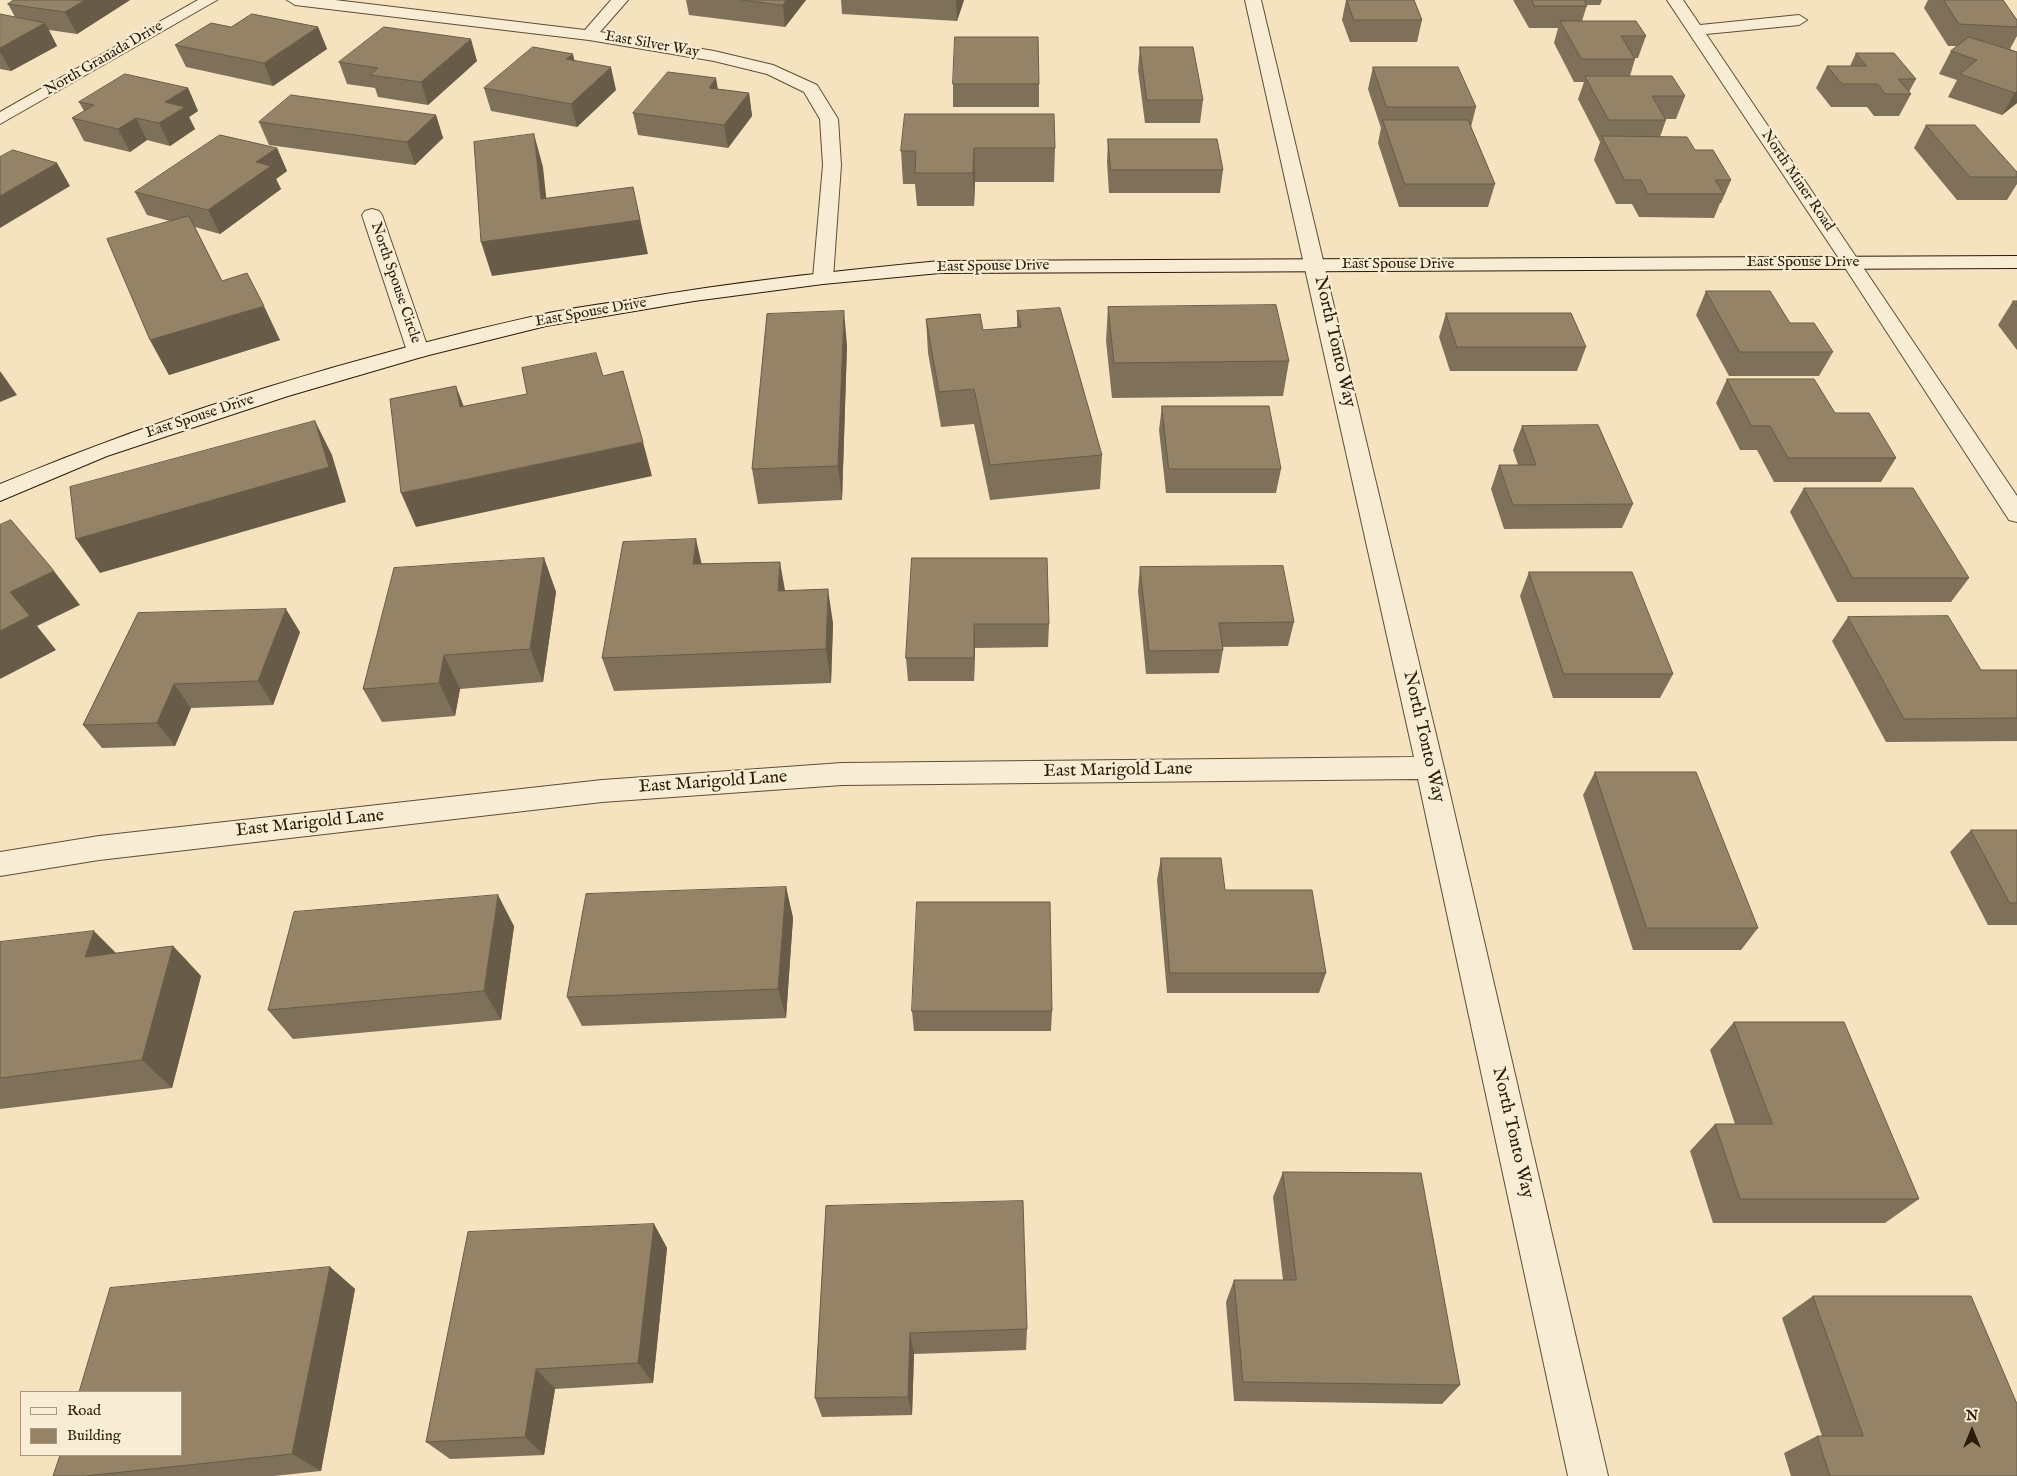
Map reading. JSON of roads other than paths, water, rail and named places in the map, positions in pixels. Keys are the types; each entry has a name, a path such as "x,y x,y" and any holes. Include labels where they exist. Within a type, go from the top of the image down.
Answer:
{"street":[{"name":"North Granada Drive","path":"0,119 209,0"},
{"name":"East Silver Way","path":"295,0 588,35 714,56 773,70 811,89 829,119 832,165 823,278"},
{"path":"588,35 620,0"},
{"name":"North Tonto Way","path":"1253,0 1316,265 1588,1476"},
{"name":"North Miner Road","path":"1675,0 1852,263 2017,514"},
{"path":"1695,30 1799,20"},
{"name":"North Spouse Circle","path":"372,215 418,351"},
{"name":"East Spouse Drive","path":"0,492 98,451 280,390 418,351 546,320 694,295 823,278 940,267 2017,262"},
{"name":"East Marigold Lane","path":"0,864 99,848 602,791 832,775 1430,768"}]}
